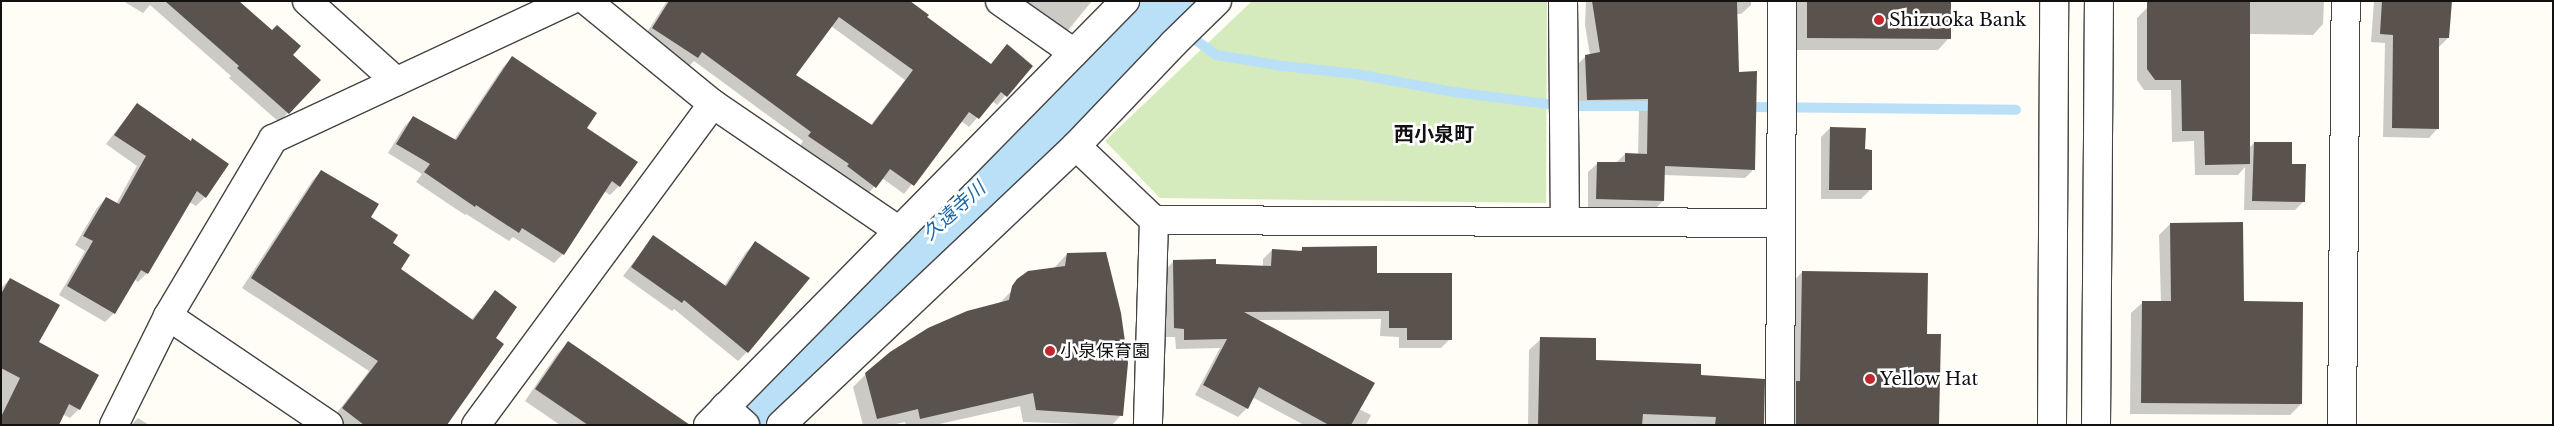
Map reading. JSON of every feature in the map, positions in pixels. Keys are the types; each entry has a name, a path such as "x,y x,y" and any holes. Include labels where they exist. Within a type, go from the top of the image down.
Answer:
{"street":[{"path":"307,1 396,81"},
{"path":"114,425 168,316 273,139 569,1"},
{"path":"587,1 714,104 899,231"},
{"path":"1000,1 1074,53"},
{"path":"728,419 813,320 1125,1"},
{"path":"781,425 1076,146 1174,43 1217,1"},
{"path":"1563,1 1565,222"},
{"path":"1780,425 1782,1"},
{"path":"2052,425 2054,1"},
{"path":"2096,425 2100,1"},
{"path":"2342,425 2346,1"},
{"path":"476,425 714,104"},
{"path":"1076,146 1154,220 1781,223"},
{"path":"1148,425 1154,220"},
{"path":"168,316 329,425"}],"green space":[{"path":"1252,1 1547,1 1546,203 1160,198 1105,141"}],"building":[{"path":"165,1 239,1 272,30 277,25 301,46 293,55 321,80 289,114 237,68 239,66"},
{"path":"669,1 910,1 929,15 927,17 991,64 1007,44 1033,66 1007,97 1001,92 979,119 969,112 914,186 890,169 876,188 847,166 849,164 808,136 811,132 702,52 698,58 652,28","holes":["839,17 913,70 872,125 796,75"]},
{"path":"1592,1 1737,1 1739,72 1757,71 1755,170 1665,166 1664,201 1596,199 1597,162 1625,162 1625,153 1647,154 1648,99 1587,100 1585,55 1600,52"},
{"name":"Shizuoka Bank","path":"1807,1 1951,1 1951,39 1807,38"},
{"path":"2147,1 2250,1 2250,164 2205,165 2204,131 2182,131 2181,80 2155,80 2147,69"},
{"path":"2382,1 2452,1 2449,38 2439,38 2439,129 2392,128 2393,35 2380,34"},
{"path":"512,56 597,113 587,128 638,162 620,187 612,181 564,255 522,228 519,233 476,205 475,207 424,172 430,164 396,144 413,116 456,140"},
{"path":"137,103 191,141 192,138 229,164 206,198 197,191 148,274 141,270 115,314 67,286 93,241 83,236 106,197 119,204 146,156 114,135"},
{"path":"1830,127 1866,128 1865,149 1872,150 1872,190 1829,190"},
{"path":"2254,142 2292,142 2292,164 2306,164 2305,202 2252,201"},
{"path":"321,170 379,204 371,217 398,235 393,243 410,255 401,269 473,320 495,290 517,307 496,338 504,344 447,425 364,425 342,408 378,361 251,278"},
{"path":"2243,222 2244,301 2303,302 2302,404 2141,403 2142,301 2171,301 2170,223"},
{"path":"653,235 726,286 755,241 810,278 748,353 684,300 682,303 631,267"},
{"path":"1377,246 1377,273 1452,273 1452,340 1407,340 1407,328 1389,328 1389,311 1244,312 1375,383 1351,425 1329,425 1259,387 1248,409 1203,385 1227,339 1184,340 1184,329 1174,328 1173,260 1216,259 1216,264 1271,266 1272,249 1302,251 1302,247"},
{"path":"1106,252 1121,313 1128,363 1123,416 1036,410 1033,393 920,419 918,409 877,419 865,373 890,352 928,328 967,311 1009,300 1012,286 1017,279 1028,271 1065,266 1067,253"},
{"name":"Yellow Hat","path":"1802,271 1928,273 1927,334 1941,334 1939,425 1796,425 1796,381 1800,381"},
{"path":"10,278 60,305 39,342 99,375 80,410 69,404 59,425 1,425 1,417 20,378 1,368 1,294"},
{"path":"1540,337 1596,338 1596,360 1701,364 1701,375 1765,379 1764,425 1715,425 1716,417 1643,414 1642,425 1538,425"},
{"path":"568,341 690,425 588,425 535,389"}],"waterway":[{"name":"久遠寺川","path":"738,425 804,359 856,299 998,173 1174,1"},
{"path":"1164,11 1170,16"},
{"path":"1197,41 1216,55 1283,66 1356,74 1454,92 1564,106 1660,106"},
{"path":"1745,107 2016,110"}],"place":[{"name":"Shizuoka Bank","path":"1879,20"},
{"name":"小泉保育園","path":"1050,351"},
{"name":"Yellow Hat","path":"1870,379"}],"district":[{"name":"西小泉町","path":"1434,134"}]}
